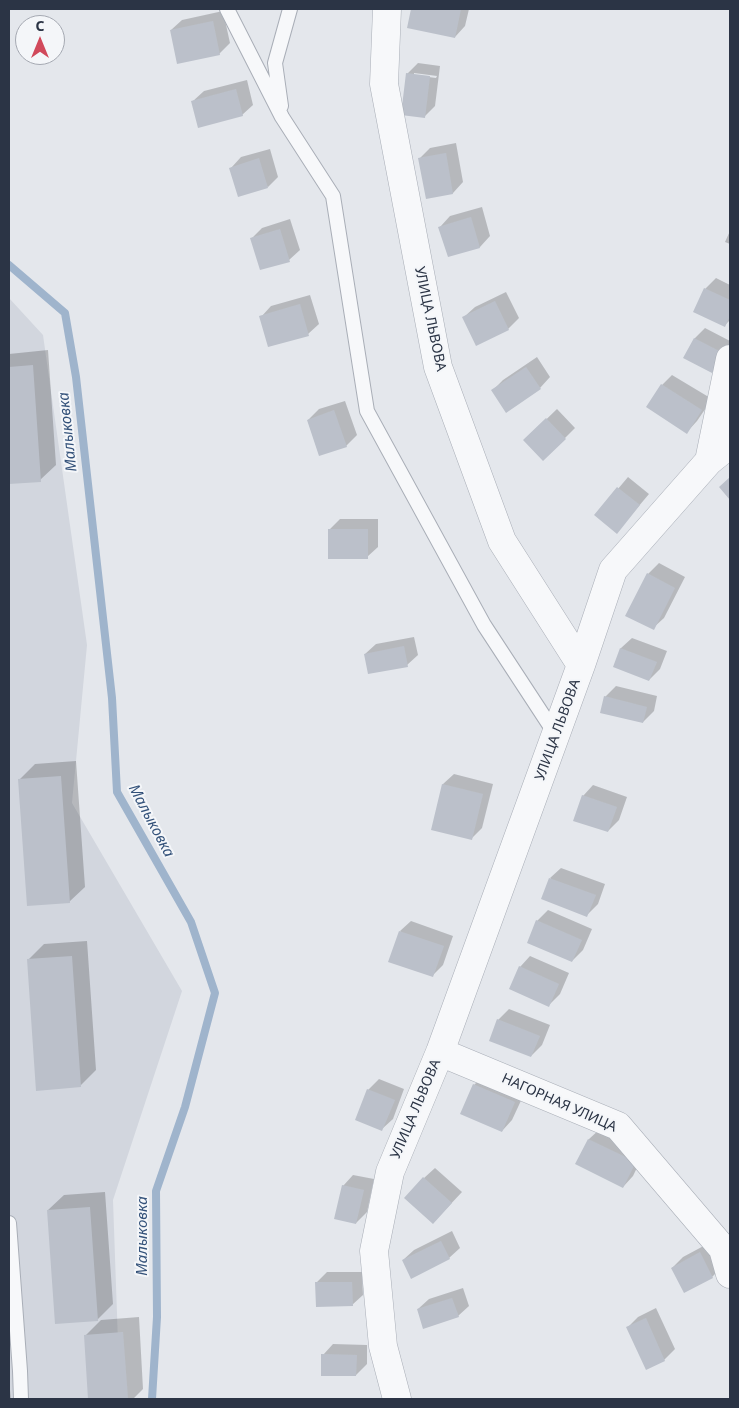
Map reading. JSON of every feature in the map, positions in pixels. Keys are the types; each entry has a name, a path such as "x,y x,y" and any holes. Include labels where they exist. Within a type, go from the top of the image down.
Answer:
{"street":[{"name":"УЛИЦА ЛЬВОВА","path":"387,9 384,84 438,367 502,541 581,665 440,1052 390,1172 374,1250 383,1346 397,1399"},
{"path":"709,460 730,359"},
{"path":"581,665 613,570 709,460 730,444"},
{"name":"НАГОРНАЯ УЛИЦА","path":"440,1052 618,1126 723,1249 730,1274"}],"lane":[{"path":"227,9 282,117 333,196 367,411 484,625 556,736"},
{"path":"282,117 275,62 290,9"},
{"path":"9,1223 21,1399"}],"shaded area":[{"path":"9,298 43,335 87,645 72,803 182,991 113,1200 120,1399 9,1399"}],"building":[{"path":"411,9 461,9 455,38 407,28"},
{"path":"213,21 220,55 177,64 170,30"},
{"path":"406,73 430,76 425,118 401,115"},
{"path":"236,89 243,116 198,128 191,101"},
{"path":"446,153 453,194 426,199 418,158"},
{"path":"259,158 268,188 238,197 229,168"},
{"path":"471,217 480,248 448,257 438,227"},
{"path":"280,229 290,262 260,270 250,238"},
{"path":"704,288 730,300 730,316 725,327 693,312"},
{"path":"495,301 509,330 476,346 462,317"},
{"path":"300,304 309,336 268,347 259,316"},
{"path":"694,338 723,353 712,373 683,358"},
{"path":"33,365 41,482 9,484 9,367"},
{"path":"526,367 541,389 506,413 491,390"},
{"path":"661,384 702,410 687,434 646,407"},
{"path":"334,410 347,447 319,456 307,420"},
{"path":"546,418 566,439 543,461 523,440"},
{"path":"730,477 730,500 719,487"},
{"path":"617,487 640,505 617,534 594,515"},
{"path":"328,529 368,529 368,559 328,559"},
{"path":"647,573 675,588 654,630 625,616"},
{"path":"404,646 408,667 368,674 364,654"},
{"path":"620,648 657,662 649,681 613,667"},
{"path":"604,696 647,707 643,723 600,713"},
{"path":"61,776 70,903 27,906 18,779"},
{"path":"442,784 483,794 472,840 431,830"},
{"path":"582,795 617,807 608,832 573,821"},
{"path":"549,878 596,895 587,917 541,899"},
{"path":"536,920 582,940 572,962 527,943"},
{"path":"399,931 444,946 433,977 388,962"},
{"path":"72,956 81,1087 36,1091 27,959"},
{"path":"519,966 559,984 549,1007 509,989"},
{"path":"497,1019 540,1036 531,1057 489,1041"},
{"path":"473,1084 515,1102 502,1132 460,1114"},
{"path":"367,1089 395,1100 382,1131 355,1120"},
{"path":"588,1139 636,1162 623,1188 575,1164"},
{"path":"423,1177 452,1203 433,1224 404,1198"},
{"path":"342,1185 364,1190 356,1224 334,1219"},
{"path":"90,1207 98,1321 55,1324 47,1210"},
{"path":"441,1241 450,1259 411,1279 402,1260"},
{"path":"700,1252 713,1278 684,1293 671,1268"},
{"path":"315,1282 352,1282 353,1306 316,1307"},
{"path":"452,1298 459,1317 423,1329 417,1309"},
{"path":"646,1318 665,1361 646,1370 626,1327"},
{"path":"123,1332 128,1399 88,1399 84,1335"},
{"path":"321,1354 357,1355 356,1376 321,1376"}],"waterway":[{"name":"Малыковка","path":"9,265 65,313 76,377 112,698 117,792 191,922 215,993 185,1107 156,1191 157,1317 152,1399"}]}
